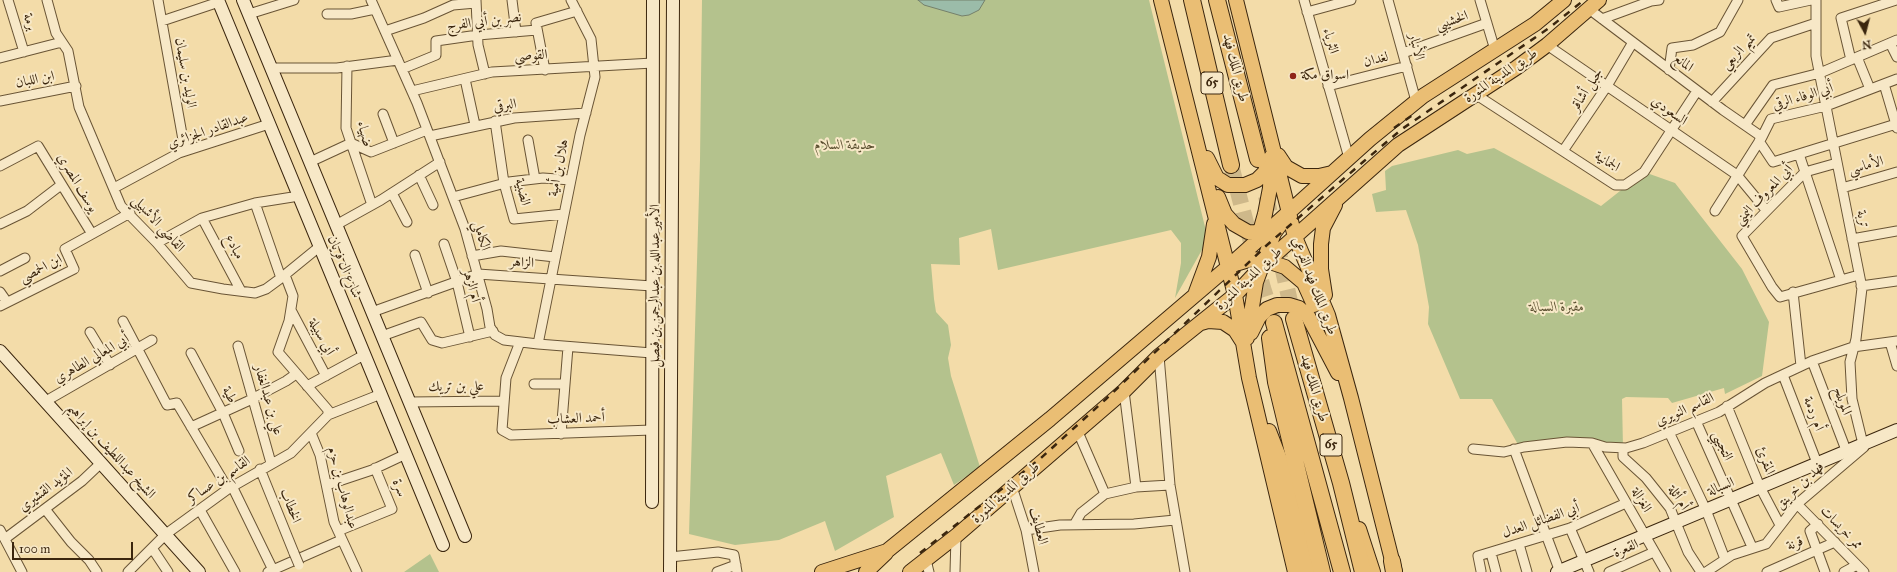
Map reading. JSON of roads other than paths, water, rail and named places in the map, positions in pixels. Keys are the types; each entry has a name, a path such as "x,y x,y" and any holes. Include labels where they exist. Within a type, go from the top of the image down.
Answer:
{"highway":[{"name":"طريق الملك فهد","path":"1192,0 1231,165"},
{"name":"طريق الملك فهد","path":"1217,0 1258,159"},
{"name":"طريق الملك فهد","path":"1294,319 1342,484 1363,572"},
{"name":"طريق الملك فهد","path":"1322,572 1297,462 1276,382 1272,327 1342,572"}],"main road":[{"name":"شارع ال فريان","path":"243,0 465,536"},
{"name":"الأمير عبدالله بن عبدالرحمن بن فيصل","path":"652,502 653,0"},
{"name":"الأمير عبدالله بن عبدالرحمن بن فيصل","path":"670,572 673,0"},
{"path":"1161,0 1235,295 1249,378 1294,572"},
{"name":"طريق الملك فهد الفرعي","path":"1236,0 1295,237 1328,315 1351,398 1394,568"},
{"name":"طريق المدينة المنورة","path":"866,572 887,551 1050,419 1228,267 1333,172 1416,101 1535,24 1564,0"},
{"name":"شارع ال فريان","path":"218,1 443,545"},
{"name":"طريق المدينة المنورة","path":"1261,261 1295,237 1398,145 1516,68 1547,45 1594,5"},
{"path":"1196,136 1217,178 1228,184 1245,185 1257,180 1265,172 1268,160 1266,118"},
{"path":"1266,118 1271,160 1270,188 1261,261 1252,301 1246,347 1249,378 1283,468 1309,572"},
{"path":"1196,136 1225,214 1234,224 1248,232 1264,235 1295,237"},
{"path":"1274,149 1286,167 1302,176 1319,176 1333,172"},
{"path":"1328,315 1321,269 1321,244 1323,228 1341,195"},
{"path":"1194,296 1208,257 1215,215"},
{"path":"1235,295 1261,261"},
{"path":"1228,267 1238,262 1261,261 1285,267 1304,283 1318,313 1351,398"},
{"name":"طريق المدينة المنورة","path":"910,572 927,566 956,536 1078,432 1124,391 1159,356 1235,295"},
{"path":"1249,378 1252,330 1259,317 1267,309 1277,305 1289,305 1299,308 1308,316 1351,398"},
{"path":"1201,323 1208,321 1223,322 1235,330 1243,342"},
{"name":"الشيخ عبداللطيف بن إبراهيم","path":"0,351 199,572"},
{"name":"السبالة","path":"1559,572 1584,560 1897,430"},
{"path":"1342,484 1374,572"},
{"name":"طريق المدينة المنورة","path":"822,572 887,551"}],"street":[{"name":"برمة","path":"8,0 24,52"},
{"name":"القاضي الأشبيلي","path":"47,0 52,21 68,51 79,107 121,206 130,213 191,283 255,293 266,289 283,277 320,247"},
{"name":"الوليد بن سليمان","path":"158,0 185,151"},
{"path":"248,14 294,0"},
{"name":"الكاملي","path":"371,0 412,91 453,197 478,274 492,331"},
{"path":"512,0 516,32"},
{"name":"هلال بن أمية","path":"538,344 571,180 595,77 591,39 571,0"},
{"name":"الثرياء","path":"1304,0 1349,158"},
{"path":"1307,12 1351,0"},
{"name":"الأنبار","path":"1388,0 1416,101"},
{"path":"1480,0 1495,50"},
{"path":"1602,19 1651,1 1659,0"},
{"path":"1669,70 1672,48 1693,45 1720,32 1738,0"},
{"path":"1776,0 1779,7 1810,0"},
{"name":"تربة","path":"1816,0 1816,56 1861,286 1850,362 1852,399 1867,442"},
{"path":"1870,89 1854,58 1841,18 1896,0"},
{"path":"162,20 218,1"},
{"path":"385,31 424,18 455,3 476,1 478,35 485,74"},
{"name":"المانع","path":"1594,5 1602,19 1697,91 1745,125 1761,139 1773,162 1896,126"},
{"path":"327,14 351,14 375,10"},
{"path":"545,70 536,23 577,11"},
{"name":"الخشيبي","path":"1403,53 1487,23"},
{"name":"تميم الربعي","path":"1712,102 1771,38 1816,23"},
{"name":"نصر بن أبي الفرج","path":"271,68 400,65 436,55 436,41 478,35 537,30"},
{"path":"1745,125 1773,84 1820,73 1894,41 1897,57"},
{"path":"0,58 62,42"},
{"name":"جبل أشاقر","path":"1563,151 1607,86 1633,42"},
{"name":"السعودي","path":"1547,45 1737,175 1766,210"},
{"name":"القوصي","path":"412,91 485,74 653,63"},
{"name":"ضهياء","path":"347,66 346,128 372,205"},
{"name":"لغدان","path":"1328,86 1407,66"},
{"path":"466,79 474,125"},
{"name":"أبي الوفاء الرقي","path":"1715,211 1761,139 1771,119 1826,106 1897,79"},
{"path":"1884,84 1896,126"},
{"name":"ابن اللبان","path":"0,101 76,86"},
{"name":"الجمانية","path":"1475,94 1615,185 1625,185 1644,172 1697,91"},
{"name":"البرقي","path":"351,143 370,152 394,143 429,133 514,118 586,113"},
{"path":"383,114 394,143"},
{"name":"الضبية","path":"495,122 504,183 514,219 564,214"},
{"name":"عبدالقادر الجزائري","path":"114,188 185,151 269,124"},
{"path":"528,140 535,179"},
{"path":"310,162 351,143"},
{"name":"يوسف المصري","path":"0,166 38,146 92,234"},
{"path":"1799,154 1841,280"},
{"path":"336,224 372,205 440,162"},
{"name":"أبي المعروف اليمني","path":"1837,163 1805,172 1742,236 1772,287 1780,297 1859,275"},
{"name":"الأماسي","path":"1842,188 1897,172"},
{"path":"419,175 433,205"},
{"path":"453,197 504,183 535,179 571,180"},
{"path":"0,224 27,211 61,185"},
{"path":"392,193 407,222"},
{"path":"157,243 202,218 254,203 299,196"},
{"path":"254,203 283,277 293,296 289,321 278,352 329,413"},
{"name":"ابن الحمصي","path":"3,304 74,269 65,249 130,213"},
{"name":"مبادع","path":"202,218 241,291"},
{"path":"1852,239 1897,231"},
{"name":"أم الزهر","path":"444,244 457,282 470,336"},
{"name":"الزاهر","path":"472,256 501,251 555,257"},
{"path":"415,255 428,293"},
{"path":"0,271 25,258"},
{"name":"الزاهر","path":"372,312 478,274 652,286"},
{"path":"1861,286 1897,281"},
{"path":"0,292 3,304"},
{"path":"1794,292 1801,366"},
{"name":"أبي سبيلة","path":"291,310 326,376"},
{"path":"123,321 139,348 167,405 177,403 230,488 271,571 341,540"},
{"path":"382,336 421,322 432,340 442,343 492,331 495,335 504,340 568,347 652,353"},
{"path":"90,332 110,364"},
{"name":"أبي المعالي الطاهري","path":"46,402 152,340"},
{"path":"504,401 506,378 520,342"},
{"path":"1894,342 1897,366"},
{"name":"القاسم النويري","path":"1473,449 1504,452 1514,449 1567,442 1592,442 1605,447 1623,448 1642,443 1696,421 1727,406 1765,383 1812,361 1853,347 1894,342"},
{"name":"علي بن عبدالغفار","path":"238,346 254,398 271,463"},
{"path":"561,434 568,347"},
{"name":"طية","path":"191,353 223,413 239,451"},
{"path":"307,386 364,355"},
{"path":"1159,356 1170,485 1185,572"},
{"name":"المويلح","path":"1812,361 1846,450"},
{"path":"191,427 254,398 296,374"},
{"name":"أم ردمة","path":"1783,375 1816,463"},
{"path":"534,384 565,384"},
{"path":"1124,391 1136,487"},
{"name":"القاسم بن عساكر","path":"128,572 166,534 230,488 260,469 292,453 329,413 380,394"},
{"name":"علي بن تريك","path":"409,402 504,401"},
{"name":"أحمد العشاب","path":"504,401 502,430 511,435 652,430"},
{"name":"المقرئ","path":"1727,406 1760,487 1780,525"},
{"name":"التجيبي","path":"1696,421 1752,547"},
{"path":"1078,432 1105,494"},
{"path":"1669,432 1706,510 1725,559"},
{"name":"عبدالوهاب بن حزم","path":"311,433 320,455 334,522 357,572"},
{"name":"الغزالة","path":"1592,442 1666,572"},
{"name":"فهد بن خرينق","path":"1706,572 1718,569 1725,559 1752,547 1766,544 1797,504 1867,442"},
{"name":"أم أثلة","path":"1623,448 1623,457 1646,478 1662,498 1677,522 1688,552 1701,572"},
{"path":"1514,449 1559,572"},
{"path":"327,485 375,468 406,454"},
{"name":"المؤيد القشيري","path":"6,538 82,481 101,463"},
{"name":"سرة","path":"338,531 392,509 375,468"},
{"name":"الخطاب","path":"260,469 300,569"},
{"path":"1074,525 1081,512 1105,494 1136,487 1170,485"},
{"name":"العطايف","path":"1012,487 1026,530 1034,572"},
{"name":"أبي الفضائل العدل","path":"1481,572 1478,556 1570,528 1626,503"},
{"name":"ممر خريسات","path":"1797,504 1864,572"},
{"path":"45,509 71,542 89,560 97,572"},
{"path":"200,510 235,572"},
{"path":"1026,530 1060,525 1134,524 1175,520"},
{"path":"1818,524 1810,531 1825,572"},
{"path":"1570,528 1589,572"},
{"path":"0,530 6,538 22,572"},
{"path":"955,572 956,536"},
{"name":"قرنة","path":"1772,571 1835,542"},
{"path":"1519,544 1527,572"},
{"path":"152,548 168,572"},
{"path":"670,557 718,552 734,555 737,569 717,572"},
{"name":"القعرة","path":"1609,572 1654,552"},
{"path":"1491,553 1496,572"},
{"path":"1844,572 1857,565"}],"tunnel":[{"path":"1231,165 1263,288 1274,322"},
{"path":"1266,196 1294,319"}],"railway":[{"path":"920,553 1041,458 1106,399 1267,245 1402,129 1549,28 1584,0"},
{"path":"1394,128 1417,112"}],"place":[{"name":"اسواق مكة","path":"1293,76"}],"park label":[{"name":"حديقة السلام","path":"845,146"},
{"name":"مقبرة السبالة","path":"1557,308"}]}
